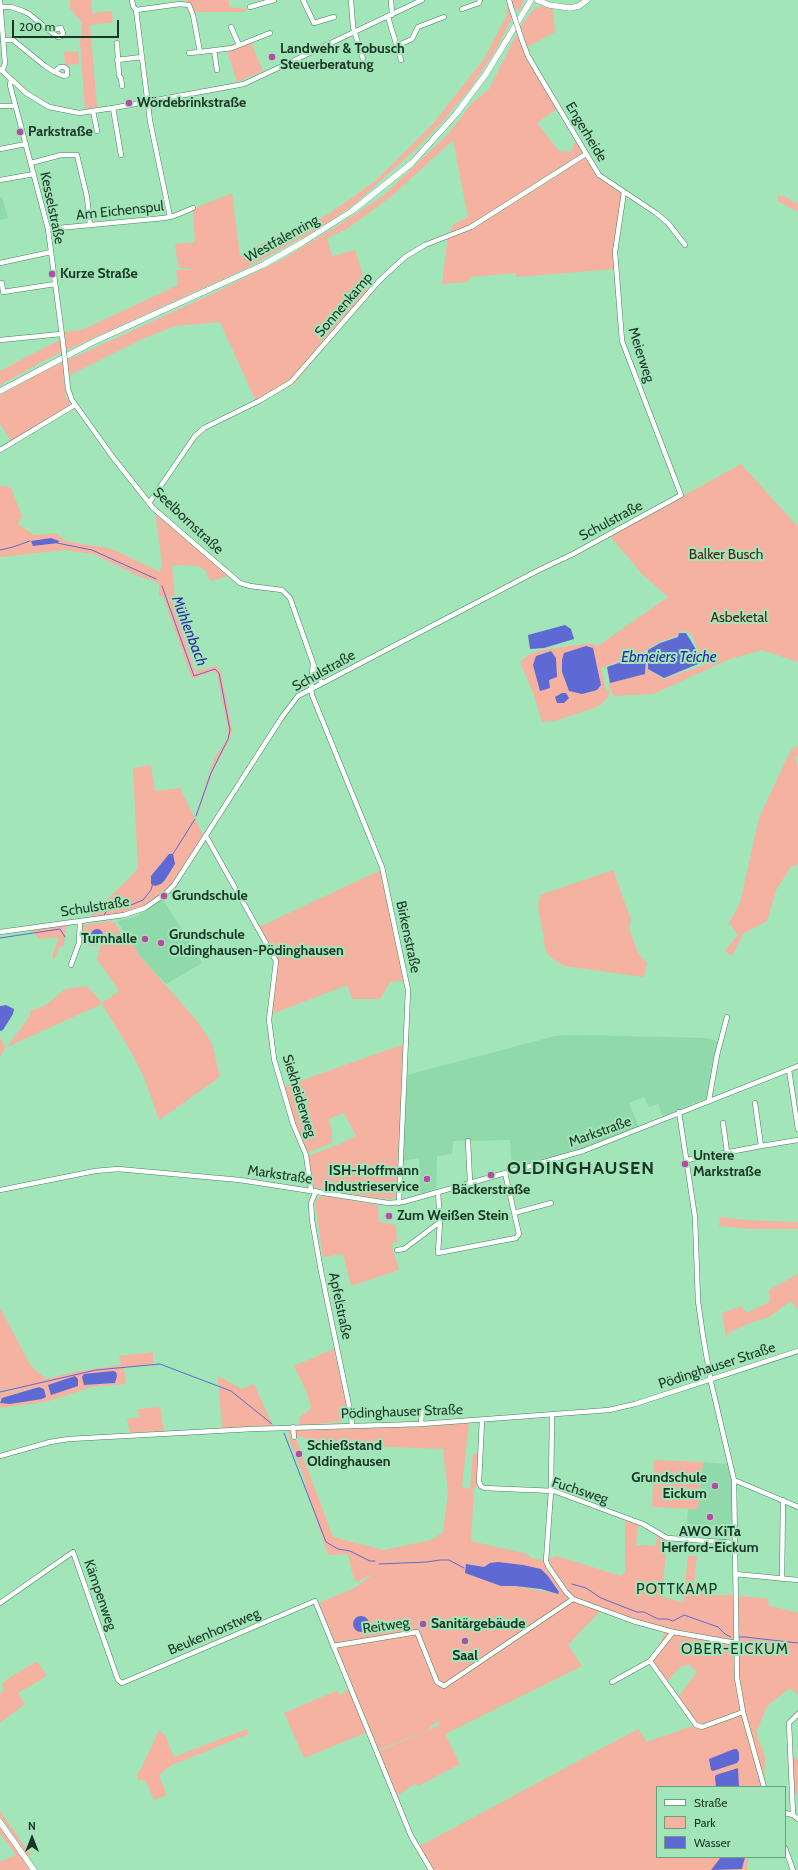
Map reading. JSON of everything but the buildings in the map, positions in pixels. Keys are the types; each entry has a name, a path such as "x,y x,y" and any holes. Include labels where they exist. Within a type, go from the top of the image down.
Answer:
{"main road":[{"name":"Westfalenring","path":"514,29 526,0"},
{"name":"Westfalenring","path":"0,390 93,342 263,265 352,211 406,168 434,139 475,89 531,0"},
{"path":"548,0 562,7"},
{"path":"524,13 539,1 570,8 579,6 587,0"},
{"path":"0,1822 34,1870"}],"street":[{"path":"0,0 5,64 1,70 30,96 49,107 72,112 113,108 244,84 260,78 422,0"},
{"path":"132,0 133,6 136,10 150,121 170,217"},
{"path":"250,7 274,0"},
{"path":"303,0 314,23 334,17"},
{"path":"351,0 354,32 364,59"},
{"path":"391,0 390,16 401,60"},
{"path":"462,9 479,2 480,0"},
{"name":"Engerheide","path":"509,0 528,56 600,175 668,223 686,245"},
{"path":"136,10 180,4 189,5 193,15 200,52"},
{"path":"1,7 11,6 23,11 52,32"},
{"path":"397,46 412,39 418,27 444,17"},
{"path":"231,27 239,45"},
{"path":"189,53 239,45 270,33"},
{"path":"4,40 17,43 38,62 54,72"},
{"path":"117,43 117,60 122,86"},
{"path":"214,50 217,70"},
{"path":"117,60 142,57"},
{"name":"Kesselstraße","path":"11,80 10,85 15,106 48,229 63,343"},
{"path":"0,106 15,106"},
{"path":"113,108 121,155"},
{"path":"93,111 97,131"},
{"path":"0,149 26,144"},
{"name":"Sonnenkamp","path":"149,503 195,436 204,428 259,401 291,382 379,281 405,257 425,245 471,226 586,154"},
{"path":"31,163 61,155 76,155 87,196 90,225"},
{"path":"0,180 34,174"},
{"name":"Meierweg","path":"624,192 615,252 621,336 681,495"},
{"name":"Am Eichenspul","path":"48,229 170,217 193,208"},
{"path":"0,263 50,252"},
{"path":"2,283 3,292 55,284"},
{"path":"0,340 61,334"},
{"name":"Seelbornstraße","path":"63,343 70,396 112,456 149,503 172,526 240,583 250,586 282,590 286,593 290,598 321,682"},
{"path":"0,450 75,404"},
{"name":"Schulstraße","path":"0,932 136,913 156,901 174,885 292,701 298,696 321,682 573,554 681,495"},
{"name":"Seelbornstraße","path":"311,689 313,663"},
{"name":"Birkenstraße","path":"311,689 382,867 408,990 399,1203"},
{"name":"Siekheiderweg","path":"206,836 276,961 269,1020 274,1059 293,1124 306,1155 314,1190"},
{"path":"71,965 79,943 80,921"},
{"path":"710,1100 717,1055 727,1017"},
{"name":"Markstraße","path":"0,1190 106,1169 240,1180 314,1190 388,1203 399,1203 582,1151 798,1066"},
{"path":"789,1070 798,1130"},
{"path":"755,1103 761,1146"},
{"path":"679,1112 695,1217 698,1301 711,1380 734,1480 737,1678 743,1712 764,1786"},
{"path":"723,1123 727,1152"},
{"path":"687,1160 798,1140"},
{"path":"468,1141 470,1182"},
{"path":"438,1192 440,1222 438,1252 440,1254 519,1236 505,1173"},
{"name":"Apfelstraße","path":"314,1190 311,1203 312,1220 352,1426"},
{"path":"514,1213 551,1203"},
{"path":"397,1250 404,1250 440,1222"},
{"name":"Pödinghauser Straße","path":"0,1456 61,1439 293,1427 421,1424 622,1408 798,1351"},
{"path":"421,1424 422,1410"},
{"path":"552,1414 551,1490 547,1564 558,1582 574,1599 615,1615 673,1632 736,1643"},
{"name":"Fuchsweg","path":"482,1420 479,1482 481,1486 491,1489 551,1490 643,1524 668,1538 735,1543"},
{"path":"293,1427 294,1437"},
{"path":"734,1480 798,1507"},
{"path":"782,1579 783,1500"},
{"name":"Kämpenweg","path":"0,1603 73,1552 118,1680 122,1683"},
{"path":"735,1574 798,1580"},
{"name":"Reitweg","path":"333,1646 417,1632 437,1682 444,1686 574,1599"},
{"name":"Beukenhorstweg","path":"122,1683 315,1601 333,1646"},
{"path":"612,1682 650,1661 673,1632"},
{"path":"333,1646 411,1836 431,1870"},
{"path":"650,1661 696,1726 705,1726 743,1712"},
{"path":"793,1815 789,1724 798,1714"},
{"path":"786,1813 793,1815 798,1819"},
{"path":"786,1851 793,1870"}],"shaded area":[{"path":"2,197 8,218 0,220 0,198"},
{"name":"Grundschule Oldinghausen-Pödinghausen","path":"162,897 202,963 166,984 139,955 117,921 137,916"},
{"path":"575,1035 707,1038 719,1042 709,1096 663,1116 658,1104 649,1107 644,1097 629,1103 639,1127 571,1153 512,1168 510,1140 453,1141 452,1154 437,1156 436,1189 420,1195 419,1158 402,1161 407,1075 555,1036"},
{"name":"Grundschule Eickum","path":"703,1462 728,1464 732,1478 732,1527 687,1524 688,1509 698,1509"}],"green space":[{"path":"70,0 91,0 92,13 112,11 113,22 90,25 97,107 85,109 80,43 82,23 70,8"},
{"path":"186,0 229,0 229,7 248,9 243,12 194,12 186,3"},
{"path":"511,0 524,0 519,12 515,7 511,20 497,48 472,86 445,119 416,149 356,203 318,229 243,270 49,358 0,385 0,371 59,340 64,332 82,330 178,285 176,270 195,270 180,268 178,266 175,244 195,242 193,209 232,193 240,256 281,233 299,231 330,213 375,181 431,126 484,59 507,15 506,9 513,6"},
{"path":"543,6 553,10 555,32 525,48 557,109 537,123 559,151 571,152 576,139 597,174 622,189 614,248 615,269 516,277 516,273 469,277 469,282 442,284 448,234 454,224 468,217 453,140 392,196 348,228 327,238 332,256 355,250 367,289 369,290 369,295 294,384 257,404 220,322 175,326 140,340 64,379 66,395 71,405 11,441 0,424 0,395 36,375 216,292 283,259 383,196 449,133 472,103 489,89 522,24 535,8"},
{"path":"251,43 263,71 237,82 227,51"},
{"path":"78,51 79,64 65,65 64,52"},
{"path":"778,196 784,196 798,204 798,212 777,201"},
{"name":"Balker Busch","path":"741,464 798,527 798,662 762,650 730,659 653,694 615,696 610,690 608,698 597,707 555,721 542,722 534,695 520,662 530,654 541,650 591,643 598,646 668,597 642,574 610,536","holes":["686,631 692,635 704,665 663,679 648,669 648,650 642,655 607,667 610,690 606,691 601,668 641,653 659,642 677,636 679,632"]},
{"path":"0,486 11,488 22,516 18,524 34,535 56,533 65,541 112,549 160,572 162,563 155,512 229,576 210,581 206,571 198,566 172,565 176,611 195,671 216,666 221,672 232,730 230,739 212,773 197,817 196,815 214,759 228,738 228,730 217,674 214,671 192,679 163,596 159,596 159,585 155,581 140,577 93,554 65,550 0,557"},
{"path":"798,745 798,755 795,758 798,767 798,864 791,867 777,888 767,921 743,934 732,956 725,951 738,935 729,923 740,903 759,818 786,760 792,749"},
{"path":"151,765 155,791 180,788 203,835 185,866 172,884 158,897 142,907 124,913 88,919 138,869 133,768","holes":["169,854 175,864 165,880 151,876"]},
{"path":"381,870 404,981 390,982 380,999 352,999 347,985 272,1014 278,962 277,957 259,927"},
{"path":"613,870 631,920 629,928 638,953 647,963 644,977 564,966 554,960 546,952 538,906 540,895"},
{"path":"110,921 115,923 121,934 126,932 139,955 198,1022 212,1044 220,1077 159,1120 145,1080 133,1055 102,1004 7,1047 30,1016 30,1011 46,1005 65,989 87,986 102,1003 119,991 97,959 101,945 94,946 81,944 83,925"},
{"path":"67,925 63,947 60,946 54,960 52,956 59,937 39,939 31,930"},
{"path":"0,1038 6,1048 0,1057"},
{"path":"404,1044 396,1196 392,1199 376,1198 312,1187 308,1156 340,1144 356,1136 344,1113 329,1119 332,1132 332,1142 306,1153 283,1087"},
{"path":"325,1196 378,1205 379,1222 396,1225 397,1242 391,1244 399,1270 351,1286 343,1254 323,1257 315,1203 318,1198"},
{"path":"720,1217 745,1220 798,1222 798,1229 750,1229 719,1226"},
{"path":"798,1274 798,1310 791,1301 769,1317 750,1323 730,1332 726,1337 722,1313 742,1306 746,1313 770,1302 769,1290"},
{"path":"0,1308 31,1366 46,1379 79,1371 121,1365 119,1356 153,1352 153,1364 124,1368 126,1384 92,1387 45,1402 0,1408 0,1403 6,1404 44,1389 39,1387 2,1398 0,1401 0,1392 22,1385 0,1391","holes":["117,1377 106,1384 84,1385"]},
{"path":"334,1349 348,1412 341,1422 300,1425 299,1418 311,1408 307,1393 294,1366"},
{"path":"218,1376 242,1389 254,1384 273,1426 222,1428"},
{"path":"160,1407 164,1431 130,1433 127,1419 139,1417 138,1409"},
{"path":"469,1423 462,1486 466,1489 470,1488 473,1454 479,1453 477,1486 474,1488 471,1541 527,1554 533,1559 545,1560 557,1556 621,1576 625,1572 625,1520 638,1524 636,1545 655,1546 658,1534 667,1539 662,1597 683,1602 688,1556 697,1556 694,1584 707,1586 706,1595 734,1595 769,1599 768,1605 798,1613 798,1695 790,1688 767,1706 756,1733 765,1756 764,1786 656,1786 656,1858 748,1858 747,1870 430,1870 416,1848 638,1729 647,1742 695,1725 677,1698 697,1672 690,1665 681,1666 666,1683 652,1662 660,1653 657,1649 667,1628 602,1609 568,1645 582,1666 445,1734 460,1764 418,1786 416,1783 397,1796 379,1751 440,1725 439,1721 433,1724 428,1730 378,1750 319,1603 356,1587 373,1574 356,1582 352,1573 348,1554 328,1555 304,1483 306,1482 290,1442 288,1429","holes":["302,1436 312,1444 443,1449 448,1493 443,1532 432,1540 383,1550 333,1537 296,1438","490,1563 551,1582 559,1594 515,1586 501,1586 477,1577 466,1564 484,1567"]},
{"path":"654,1460 703,1462 698,1509 652,1507"},
{"path":"37,1661 47,1676 18,1693 25,1704 0,1723 0,1693 4,1690 2,1685 6,1680"},
{"path":"347,1690 350,1691 368,1732 304,1758 284,1713 336,1691 341,1695"},
{"path":"247,1729 249,1734 172,1765 159,1775 167,1795 154,1800 145,1780 138,1780 137,1774 141,1769 159,1730 166,1737 174,1757"},
{"path":"793,1756 798,1760 798,1794 795,1793"},
{"path":"0,1811 31,1855 28,1856 0,1816"},
{"path":"0,1828 30,1870 0,1870 0,1862 16,1855 0,1834"}],"water":[{"path":"51,538 59,541 58,543 33,546 31,541"},
{"path":"565,625 571,629 574,639 544,648 530,649 528,635"},
{"name":"Ebmeiers Teiche","path":"679,633 686,633 691,641 698,653 698,664 664,678 648,669 648,650 660,643 678,637"},
{"path":"586,646 593,648 601,685 597,690 582,694 569,691 562,672 562,660 564,653"},
{"path":"551,651 556,658 557,677 549,680 550,688 540,691 533,665 536,656"},
{"path":"642,655 646,656 645,674 610,683 607,667"},
{"path":"562,693 566,693 569,698 564,703 557,703 555,697"},
{"path":"169,854 173,854 175,864 161,884 155,886 151,884 151,876"},
{"path":"95,929 99,929 103,935 99,941 95,941 91,937 91,933"},
{"path":"6,1005 14,1009 13,1014 3,1030 0,1031 0,1006"},
{"path":"116,1372 117,1376 115,1383 84,1385 82,1377 84,1374"},
{"path":"75,1376 78,1379 78,1386 51,1395 48,1385"},
{"path":"39,1387 44,1389 46,1397 42,1399 10,1404 0,1403 2,1398"},
{"path":"498,1562 541,1569 559,1592 558,1594 541,1589 501,1586 465,1573 466,1564 484,1567 490,1563"},
{"path":"361,1616 367,1618 369,1624 367,1630 361,1632 355,1630 353,1624 355,1618"},
{"path":"737,1749 739,1753 739,1760 737,1763 713,1771 711,1770 709,1759"},
{"path":"738,1768 739,1786 716,1786 716,1775"},
{"path":"720,1858 745,1858 742,1869 711,1870"}],"waterway":[{"name":"Mühlenbach","path":"0,550 30,541"},
{"name":"Mühlenbach","path":"57,543 92,550 156,579"},
{"name":"Mühlenbach","path":"162,586 194,676 215,669 219,673 230,730 228,739 211,773 196,816"},
{"name":"Mühlenbach","path":"173,854 195,819"},
{"name":"Mühlenbach","path":"104,915 107,910 131,905 143,900 151,890 153,883"},
{"name":"Mühlenbach","path":"0,938 60,929 65,937"},
{"path":"0,1392 96,1370 160,1364 231,1391 272,1424"},
{"path":"284,1433 326,1542 338,1549 350,1551 370,1561 375,1561"},
{"path":"379,1564 449,1560 464,1568"},
{"path":"572,1584 586,1588 601,1598 637,1612 644,1612 658,1619 673,1621 684,1615 718,1627 725,1634 731,1637"},
{"path":"739,1637 798,1643"}],"place":[{"name":"Landwehr & Tobusch Steuerberatung","path":"272,57"},
{"name":"Wördebrinkstraße","path":"129,103"},
{"name":"Parkstraße","path":"20,132"},
{"name":"Kurze Straße","path":"52,274"},
{"name":"Grundschule","path":"164,896"},
{"name":"Turnhalle","path":"145,939"},
{"name":"Grundschule Oldinghausen-Pödinghausen","path":"161,943"},
{"name":"Untere Markstraße","path":"685,1164"},
{"name":"Bäckerstraße","path":"491,1175"},
{"name":"ISH-Hoffmann Industrieservice","path":"427,1179"},
{"name":"Zum Weißen Stein","path":"389,1216"},
{"name":"Schießstand Oldinghausen","path":"299,1454"},
{"name":"Grundschule Eickum","path":"715,1486"},
{"name":"AWO KiTa Herford-Eickum","path":"710,1517"},
{"name":"Sanitärgebäude","path":"423,1624"},
{"name":"Saal","path":"465,1641"}],"district":[{"name":"OLDINGHAUSEN","path":"581,1169"},
{"name":"POTTKAMP","path":"677,1590"},
{"name":"OBER-EICKUM","path":"735,1650"}],"park label":[{"name":"Asbeketal","path":"739,618"}]}
